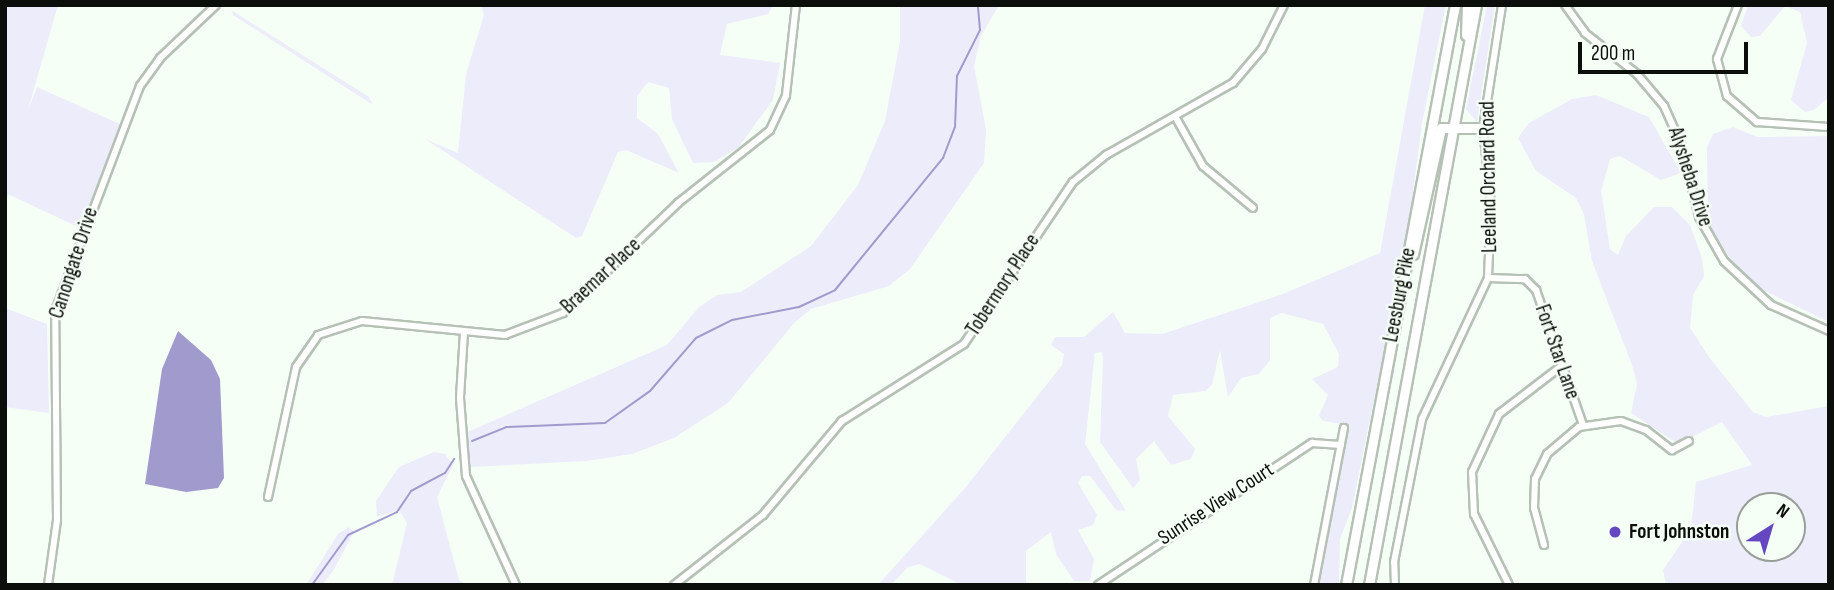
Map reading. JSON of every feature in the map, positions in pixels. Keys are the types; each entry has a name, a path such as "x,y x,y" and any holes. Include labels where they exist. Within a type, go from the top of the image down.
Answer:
{"highway":[{"name":"Leesburg Pike","path":"1346,585 1455,5"},
{"path":"1464,65 1467,5"},
{"name":"Leesburg Pike","path":"1369,585 1476,5"},
{"path":"1394,325 1440,130 1453,125 1483,128"}],"street":[{"name":"Canongate Drive","path":"48,585 57,520 55,311 136,93 154,64 216,5"},
{"name":"Braemar Place","path":"268,497 296,367 318,335 362,321 464,332 514,334 556,318 678,203 760,143 786,95 796,5"},
{"name":"Tobermory Place","path":"674,585 763,515 842,421 964,344 991,310 1056,202 1080,174 1176,118 1245,71 1284,5"},
{"name":"Leeland Orchard Road","path":"1395,585 1394,562 1422,419 1488,278 1491,204 1483,128 1502,5"},
{"name":"Alysheba Drive","path":"1565,5 1586,33 1637,74 1664,106 1681,145 1699,217 1724,261 1771,305 1829,331"},
{"path":"1738,5 1717,59 1727,96 1757,122 1829,127"},
{"path":"1176,118 1203,166 1252,208"},
{"name":"Fort Star Lane","path":"1488,278 1519,278 1533,286 1583,425"},
{"path":"464,332 460,408 466,476 516,585"},
{"path":"1509,585 1472,508 1472,472 1499,414 1560,367"},
{"name":"Fort Star Lane","path":"1544,545 1534,508 1535,479 1547,454 1583,425 1630,424 1672,450 1689,441"},
{"path":"1314,585 1345,428"},
{"name":"Sunrise View Court","path":"1098,585 1312,443 1340,445"}],"shaded area":[{"path":"5,5 58,5 28,110 37,87 122,125 80,228 8,194 5,203"},
{"path":"481,5 773,5 768,14 727,24 720,55 780,63 773,100 738,148 714,162 693,163 672,119 669,88 648,82 637,96 637,118 658,134 679,173 626,150 618,152 582,236 576,238 425,139 458,153 466,74 484,15"},
{"path":"900,5 999,5 981,36 974,66 986,130 984,163 910,269 889,286 811,309 795,322 728,403 674,438 632,454 586,461 470,467 465,433 667,345 699,307 717,295 741,292 811,246 858,185 885,121 900,41"},
{"path":"1425,5 1446,5 1422,123 1408,232 1352,508 1340,539 1339,585 1319,585 1349,425 1323,421 1319,416 1328,395 1312,379 1338,367 1339,354 1323,324 1282,313 1270,318 1270,360 1259,374 1241,378 1228,397 1220,350 1212,385 1205,391 1173,395 1168,416 1195,449 1191,459 1171,465 1154,441 1136,459 1140,480 1133,488 1100,442 1103,360 1102,352 1095,353 1085,444 1126,511 1116,510 1090,476 1082,476 1078,483 1097,515 1093,525 1078,530 1094,559 1090,581 1074,581 1056,554 1051,532 1026,551 1026,585 962,585 920,564 908,567 891,585 878,585 965,488 1062,365 1064,354 1051,345 1055,337 1084,337 1113,312 1125,333 1162,334 1283,294 1380,253"},
{"path":"1487,5 1495,5 1477,122 1466,109"},
{"path":"1748,5 1829,5 1829,97 1814,110 1805,112 1791,100 1807,43 1800,12 1785,6 1760,36 1751,37 1741,26"},
{"path":"231,10 369,97 373,105 233,15"},
{"path":"1596,95 1649,117 1681,173 1661,180 1620,156 1610,159 1601,191 1610,249 1618,255 1626,236 1654,207 1672,207 1690,225 1702,258 1704,276 1693,295 1690,328 1709,357 1753,412 1766,417 1829,406 1829,585 1666,585 1663,570 1691,529 1696,482 1752,465 1722,422 1678,444 1631,413 1637,384 1592,261 1584,214 1576,198 1536,171 1518,138 1529,123 1572,99"},
{"path":"1733,127 1757,137 1829,136 1829,322 1759,288 1731,260 1708,223 1707,147 1713,134"},
{"path":"5,308 47,324 49,413 5,407"},
{"path":"178,331 211,360 220,379 224,478 218,488 186,492 145,484 162,369"},
{"path":"434,452 445,454 453,465 437,497 459,580 467,585 392,585 407,523 399,510 377,517 376,501 399,467"},
{"path":"349,527 354,532 333,571 322,585 306,585 338,534"}],"waterway":[{"path":"472,441 506,427 605,423 650,391 696,338 732,320 799,307 835,290 943,158 955,127 957,76 980,30 978,5"},
{"path":"312,585 348,535 397,512 411,491 445,473 454,459"}],"place":[{"name":"Fort Johnston","path":"1615,532"}]}
